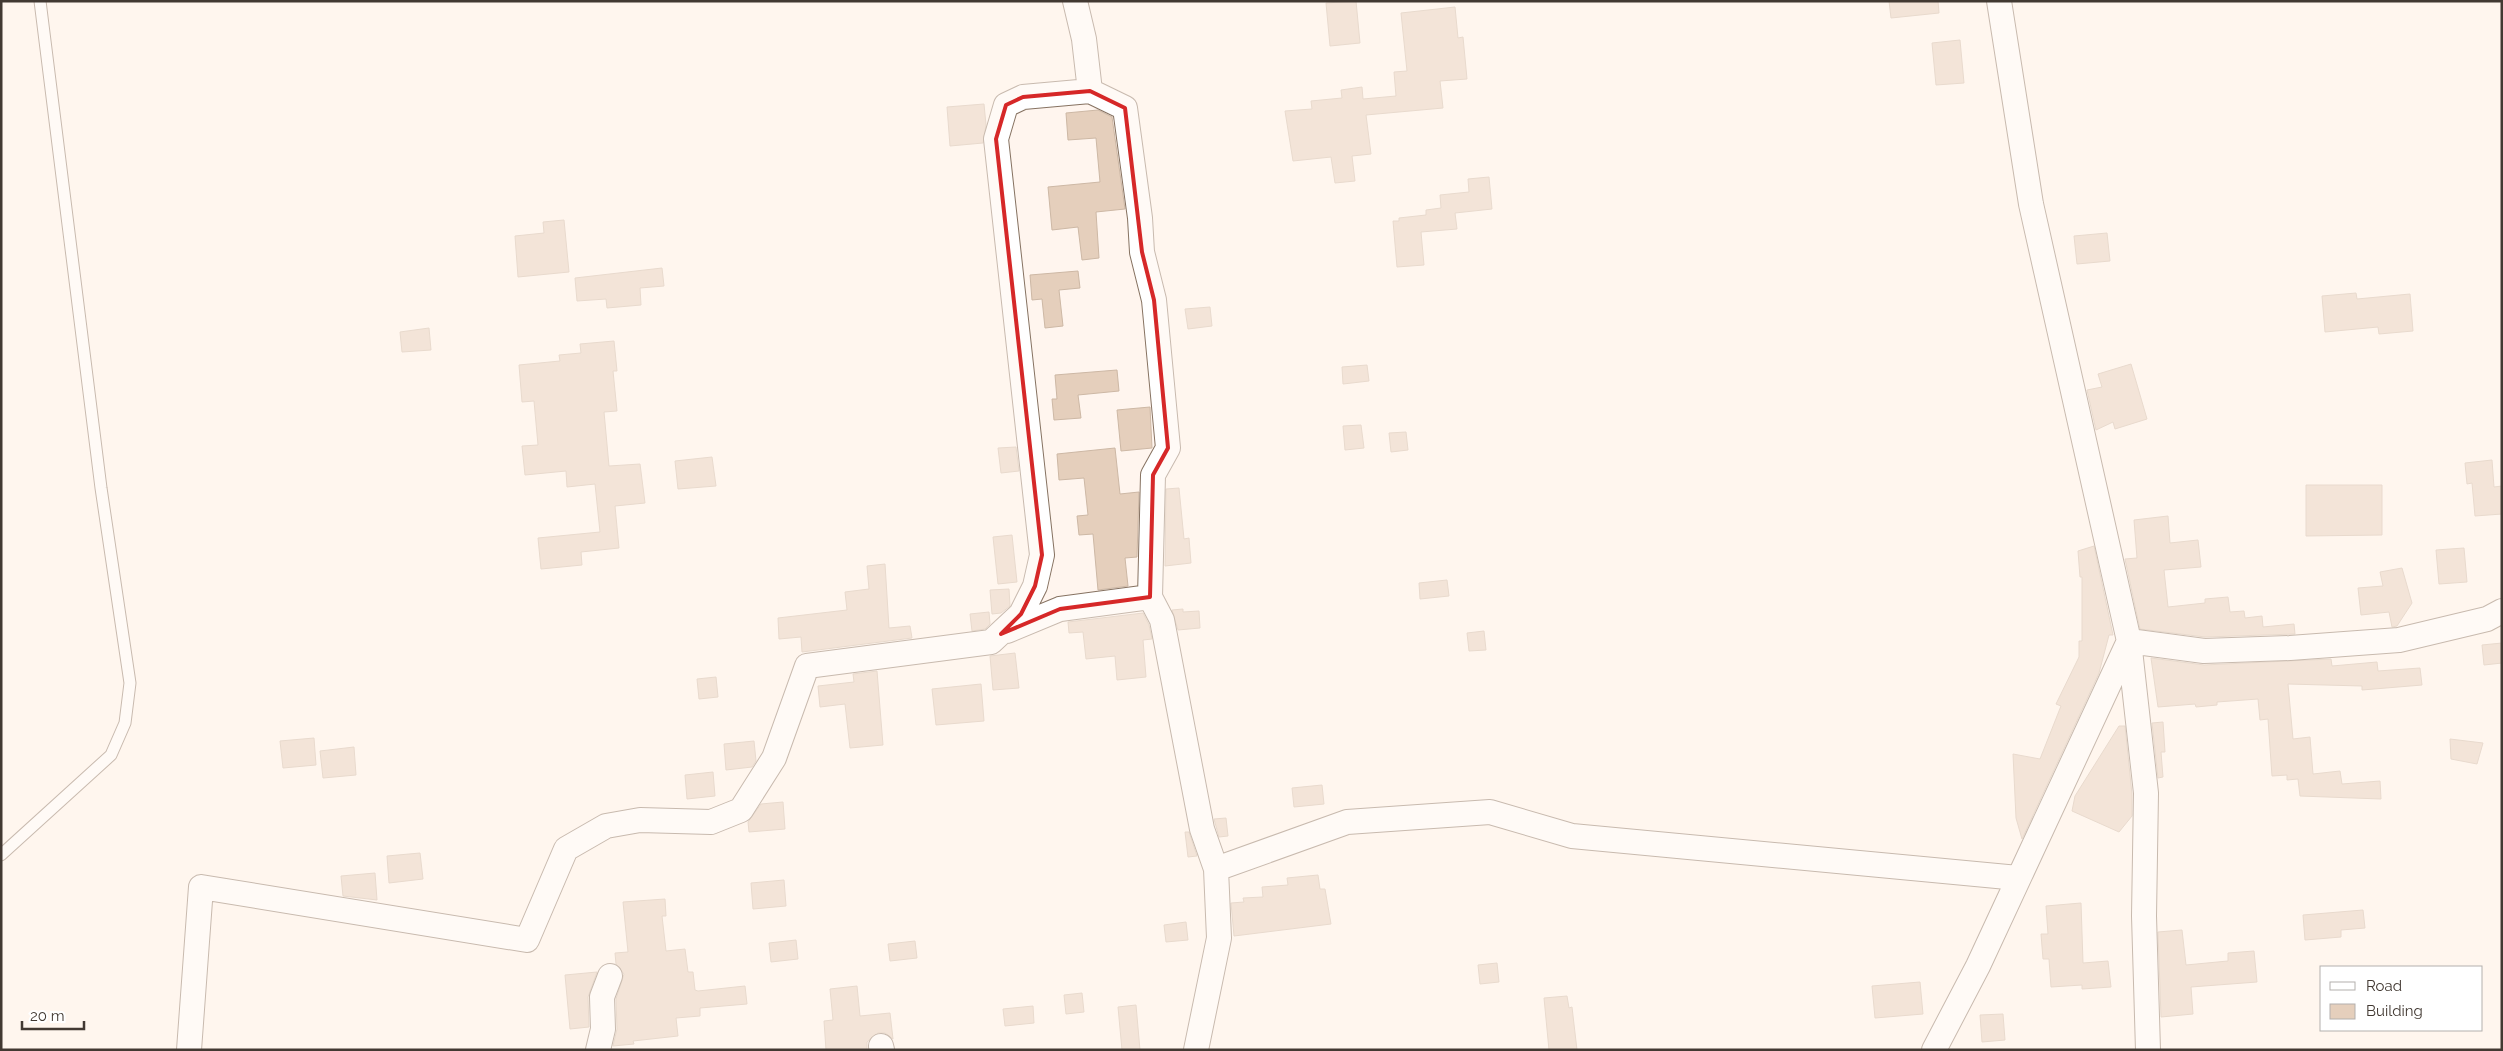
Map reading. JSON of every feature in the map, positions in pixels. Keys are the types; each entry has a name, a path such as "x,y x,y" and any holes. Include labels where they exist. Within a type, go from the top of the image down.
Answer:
{"street":[{"path":"1075,1 1084,39 1090,91"},
{"path":"1999,1 2031,204 2129,640 2146,793 2144,916 2148,1050"},
{"path":"189,1050 201,887 527,940 566,849 606,826 640,820 711,822 741,810 774,758 806,666 991,642 1021,614 1035,586 1042,555 996,139 1006,105 1023,97 1090,91 1125,108 1140,218 1142,252 1154,300 1168,448 1153,475 1150,597 1162,620 1202,829 1216,869 1219,938 1196,1050"},
{"path":"1001,634 1060,609 1150,597"},
{"path":"2129,640 2204,650 2290,648 2399,640 2487,620 2502,611"},
{"path":"1934,1050 1978,966 2129,640"},
{"path":"1216,869 1347,822 1490,812 1572,836 2018,878"},
{"path":"598,1050 603,1029 602,997 610,976"}],"lane":[{"path":"1,855 111,755 125,724 130,683 101,488 40,1"}],"highlighted area":[{"path":"1090,91 1125,108 1142,252 1154,300 1168,448 1153,475 1150,597 1060,609 1001,634 1021,614 1035,586 1042,555 996,139 1006,105 1023,97"}],"building":[{"path":"1356,1 1360,43 1330,46 1326,3"},
{"path":"1889,1 1938,1 1939,13 1891,18"},
{"path":"1455,7 1458,38 1463,37 1467,79 1440,81 1443,108 1366,115 1371,154 1352,156 1355,181 1335,183 1331,157 1293,161 1285,111 1312,109 1311,101 1342,98 1341,90 1362,87 1363,99 1396,96 1394,72 1407,71 1401,13"},
{"path":"1960,40 1964,83 1936,85 1932,43"},
{"path":"984,104 986,125 983,143 950,146 947,107"},
{"path":"1098,110 1112,117 1125,209 1096,212 1099,258 1082,260 1078,227 1052,230 1048,187 1100,182 1096,138 1068,140 1066,113"},
{"path":"1489,177 1492,209 1455,213 1457,229 1421,232 1424,265 1397,267 1393,221 1399,221 1399,218 1426,215 1426,210 1441,208 1440,195 1469,192 1468,179"},
{"path":"564,220 569,272 518,277 515,236 544,233 543,222"},
{"path":"2107,233 2110,261 2077,264 2074,236"},
{"path":"662,268 664,286 640,288 641,305 607,308 606,299 577,301 575,278"},
{"path":"1078,271 1080,288 1059,290 1063,326 1045,328 1042,299 1032,300 1030,275"},
{"path":"2356,293 2357,299 2410,294 2413,331 2379,334 2378,327 2325,332 2322,296"},
{"path":"1210,307 1212,326 1188,329 1185,309"},
{"path":"429,328 431,350 402,352 400,332"},
{"path":"614,341 617,371 613,371 617,411 604,412 609,466 640,464 645,503 615,506 619,548 581,552 582,565 541,569 538,538 600,532 595,484 567,487 566,471 525,475 522,446 538,445 534,401 522,402 519,365 560,361 559,355 581,353 580,344"},
{"path":"2131,364 2147,419 2115,429 2113,422 2096,430 2087,390 2102,387 2098,374"},
{"path":"1367,365 1369,381 1343,384 1342,367"},
{"path":"1117,370 1119,391 1078,395 1081,418 1054,420 1052,399 1057,399 1055,375"},
{"path":"1150,407 1152,448 1121,451 1117,410"},
{"path":"1361,425 1364,448 1345,450 1343,426"},
{"path":"1406,432 1408,450 1391,452 1389,433"},
{"path":"1016,447 1019,471 1001,473 998,448"},
{"path":"1115,448 1120,494 1139,492 1137,557 1125,558 1128,586 1098,590 1093,534 1079,535 1077,516 1088,515 1084,478 1059,480 1057,454"},
{"path":"712,457 716,486 678,489 675,461"},
{"path":"2492,460 2494,487 2502,486 2502,514 2475,516 2472,483 2467,484 2465,463"},
{"path":"2306,485 2382,485 2382,535 2306,536"},
{"path":"1179,488 1184,539 1189,538 1191,563 1165,566 1166,489"},
{"path":"2168,516 2170,543 2198,540 2201,567 2164,570 2168,607 2205,603 2205,599 2228,597 2230,612 2244,611 2245,618 2262,616 2263,627 2294,624 2295,634 2205,637 2140,629 2125,559 2137,558 2134,520"},
{"path":"1012,535 1017,582 998,584 993,537"},
{"path":"2094,546 2113,635 2109,635 2099,673 2022,839 2016,818 2013,754 2040,759 2061,706 2056,704 2079,657 2079,641 2082,641 2082,577 2080,577 2078,551"},
{"path":"2464,548 2467,582 2439,584 2436,550"},
{"path":"885,564 889,628 910,626 912,638 802,652 801,637 779,639 778,618 847,610 845,592 869,589 867,566"},
{"path":"2402,568 2412,603 2397,626 2392,627 2389,612 2361,615 2358,588 2383,586 2380,572"},
{"path":"1447,580 1449,596 1420,599 1419,583"},
{"path":"1009,589 1010,606 1001,613 992,614 990,590"},
{"path":"1183,609 1183,612 1199,611 1200,628 1178,630 1172,610"},
{"path":"989,612 990,624 985,629 972,631 970,614"},
{"path":"1143,613 1149,625 1152,639 1143,640 1146,677 1117,680 1115,656 1086,659 1083,632 1069,633 1068,622"},
{"path":"1484,631 1486,650 1469,651 1467,633"},
{"path":"2502,643 2502,663 2484,665 2482,645"},
{"path":"1015,653 1019,688 993,690 990,656"},
{"path":"2151,658 2204,665 2331,659 2332,666 2377,662 2378,671 2420,668 2422,685 2362,690 2362,686 2288,684 2293,739 2310,737 2313,774 2340,771 2342,784 2380,781 2381,799 2300,796 2298,779 2287,780 2287,775 2272,776 2268,719 2260,720 2258,699 2217,702 2217,705 2196,707 2195,704 2158,707"},
{"path":"877,671 883,745 850,748 845,704 820,707 818,686 854,682 853,674"},
{"path":"716,677 718,697 699,699 697,679"},
{"path":"981,684 984,721 936,725 932,689"},
{"path":"2163,722 2165,752 2161,752 2163,777 2158,778 2152,723"},
{"path":"2119,726 2125,726 2132,794 2132,816 2119,832 2072,811 2075,796"},
{"path":"314,738 316,765 283,768 280,741"},
{"path":"2450,739 2483,743 2477,764 2451,759"},
{"path":"754,741 756,761 752,767 726,770 724,744"},
{"path":"354,747 356,775 323,778 320,751"},
{"path":"713,772 715,796 687,799 685,775"},
{"path":"1322,785 1324,804 1294,807 1292,788"},
{"path":"783,802 785,829 749,832 748,822 761,804"},
{"path":"1226,818 1228,836 1219,837 1214,819"},
{"path":"1185,832 1189,832 1197,856 1188,857"},
{"path":"420,853 423,879 389,883 387,856"},
{"path":"375,873 377,900 343,896 341,876"},
{"path":"1318,875 1320,889 1325,889 1331,924 1234,936 1231,903 1244,902 1243,898 1263,897 1262,887 1288,885 1287,878"},
{"path":"784,880 786,906 753,909 751,883"},
{"path":"665,899 666,916 662,916 666,951 685,949 688,972 693,972 695,990 745,986 747,1004 700,1008 700,1016 676,1018 678,1036 633,1041 634,1044 613,1046 617,1029 616,999 624,974 616,964 615,953 628,952 623,902"},
{"path":"2081,903 2083,963 2108,961 2111,987 2082,989 2082,985 2051,987 2049,959 2043,959 2041,934 2048,934 2046,906"},
{"path":"2363,910 2365,928 2341,930 2341,937 2305,940 2303,915"},
{"path":"1186,922 1188,940 1166,942 1164,925"},
{"path":"2182,930 2186,965 2228,961 2228,953 2254,951 2257,982 2191,987 2193,1014 2161,1017 2158,932"},
{"path":"796,940 798,959 771,962 769,943"},
{"path":"915,941 917,958 890,961 888,944"},
{"path":"1497,963 1499,982 1480,984 1478,965"},
{"path":"597,972 588,997 589,1027 570,1029 565,975"},
{"path":"1920,982 1923,1014 1875,1018 1872,986"},
{"path":"857,986 860,1016 890,1013 893,1039 885,1033 878,1033 867,1042 867,1050 826,1050 824,1021 833,1020 830,989"},
{"path":"1082,993 1084,1012 1066,1014 1064,995"},
{"path":"1567,996 1569,1008 1572,1007 1577,1050 1549,1050 1544,998"},
{"path":"1136,1005 1140,1050 1122,1050 1118,1007"},
{"path":"1033,1006 1034,1023 1005,1026 1003,1009"},
{"path":"2003,1014 2005,1040 1982,1042 1980,1015"}]}
